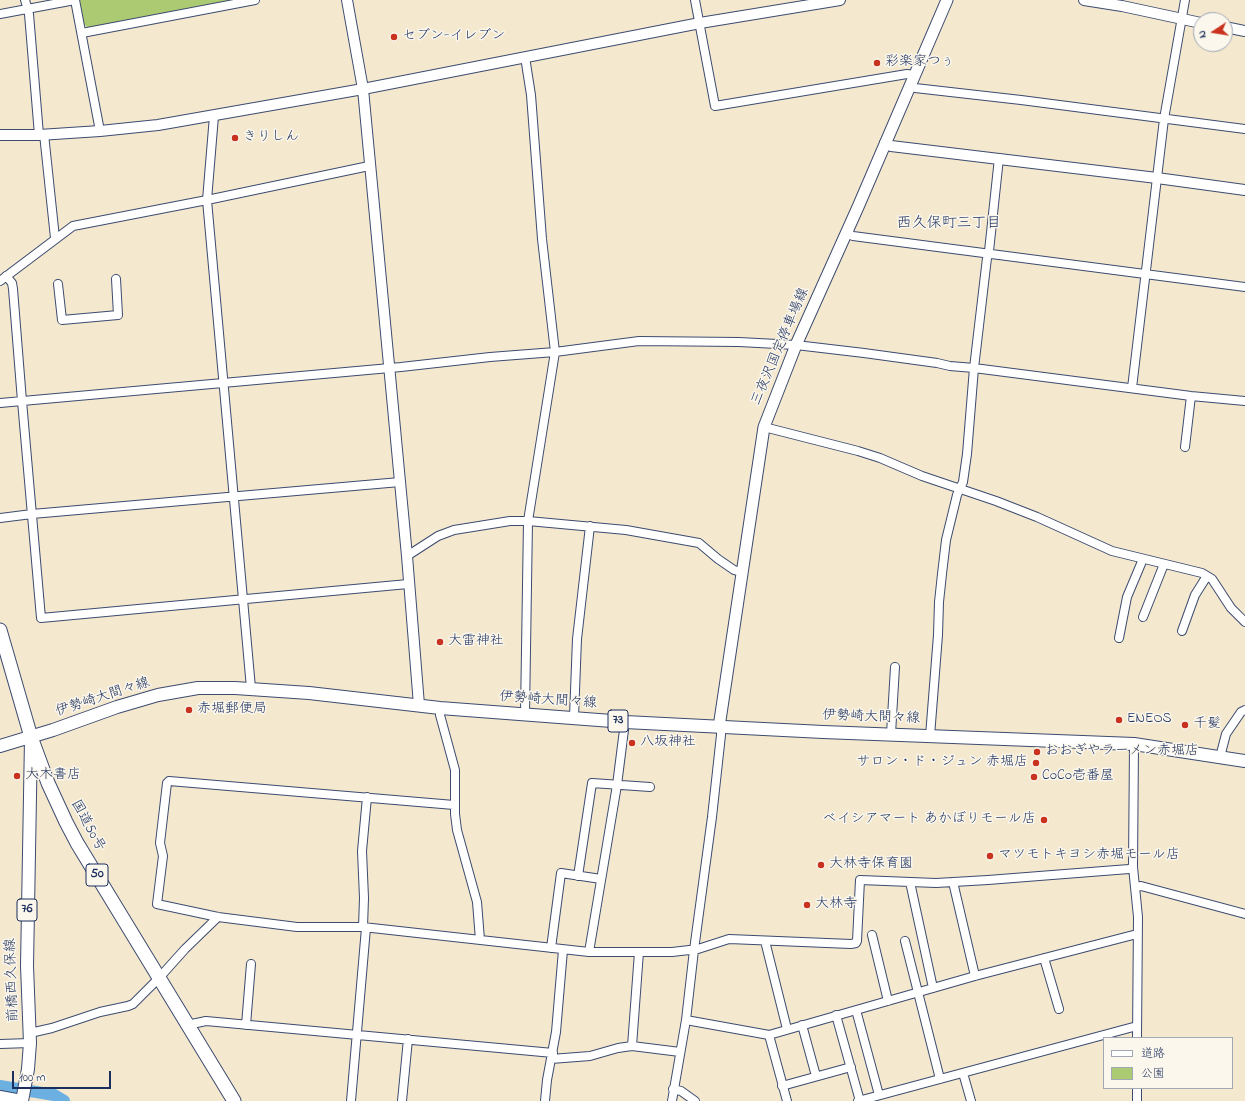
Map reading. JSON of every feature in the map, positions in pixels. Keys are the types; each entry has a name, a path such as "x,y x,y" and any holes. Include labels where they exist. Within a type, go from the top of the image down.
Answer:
{"highway":[{"name":"国道50号","path":"0,630 31,737 48,784 66,822 77,843 234,1101"}],"main road":[{"name":"三夜沢国定停車場線","path":"719,727 741,572 764,427 796,346 911,86 947,0"},
{"name":"伊勢崎大間々線","path":"0,746 31,737 117,706 158,695 198,688 251,688 440,708 625,722 1134,744 1245,761"},
{"name":"前橋西久保線","path":"22,1099 28,1069 30,1038 26,966 31,737"}],"street":[{"path":"25,0 28,10 41,135 55,238"},
{"path":"0,14 28,10 75,0 100,131"},
{"path":"82,33 254,0"},
{"path":"346,0 363,89 420,705"},
{"path":"695,0 715,106 907,74 915,75"},
{"path":"0,135 41,135 100,131 214,116 363,89 700,23 840,0"},
{"path":"1084,0 1122,6 1193,21"},
{"path":"1132,388 1164,119 1186,0"},
{"path":"1233,29 1245,31"},
{"path":"525,57 531,95 542,239 555,352 528,522 526,572 525,714"},
{"path":"911,86 915,88 1245,129"},
{"path":"214,116 207,200 251,688"},
{"path":"886,143 891,146 999,158 1245,190"},
{"path":"930,736 938,635 939,602 945,548 957,495 963,482 967,454 974,368 999,158"},
{"path":"369,166 73,226 3,278 12,283 13,289 42,618 408,584"},
{"path":"846,233 853,236 1245,287"},
{"path":"58,284 62,320 118,315 116,279"},
{"path":"0,403 555,352 639,341 739,342 796,346 1245,402"},
{"path":"1185,447 1191,396"},
{"path":"764,427 880,458 922,476 960,488 1037,517 1112,551 1207,576 1212,580 1231,608 1245,622"},
{"path":"0,518 400,482"},
{"path":"407,556 438,536 454,530 510,521 590,526 626,530 699,543 723,563 734,570 741,572"},
{"path":"574,717 577,639 590,526"},
{"path":"1119,638 1127,596 1143,559"},
{"path":"1143,617 1164,564"},
{"path":"1182,631 1195,595 1207,576"},
{"path":"890,734 895,667"},
{"path":"440,708 440,715 455,770 454,805 457,830 477,902 480,940"},
{"path":"1220,756 1226,734 1241,712 1245,710"},
{"path":"589,952 617,785 625,722"},
{"path":"672,1101 686,1020 712,817 721,735 721,730 719,727"},
{"path":"1134,744 1133,868 1136,887 1137,1037"},
{"path":"454,805 169,781 167,783 160,843 163,856 157,904 218,917 297,927 364,927 589,952 672,952 694,950 729,939 856,943 860,880 953,882 1133,868"},
{"path":"578,876 592,783 650,787"},
{"path":"361,1101 351,1101 364,927 362,851 367,797"},
{"path":"550,948 561,873 601,879"},
{"path":"910,882 933,988"},
{"path":"953,882 975,976"},
{"path":"1136,887 1141,886 1245,914"},
{"path":"0,1044 30,1038 52,1028 100,1012 133,1004 185,949 218,917"},
{"path":"686,1020 769,1035 975,976 1137,934"},
{"path":"872,935 888,1000"},
{"path":"765,940 787,1029"},
{"path":"906,941 940,1079"},
{"path":"545,1101 547,1080 552,1056 563,950"},
{"path":"632,1046 639,952"},
{"path":"1044,958 1059,1009"},
{"path":"246,1025 251,964"},
{"path":"856,1010 880,1095"},
{"path":"836,1015 859,1101 1137,1026"},
{"path":"188,1025 206,1021 408,1039 552,1056 590,1056 618,1048 632,1046 680,1052"},
{"path":"802,1025 816,1076"},
{"path":"769,1035 786,1101"},
{"path":"402,1101 408,1039"},
{"path":"782,1086 851,1067"},
{"path":"963,1072 970,1101"},
{"path":"673,1089 681,1091 695,1101"},
{"path":"1137,1089 1137,1101"},
{"path":"0,1096 22,1099"}],"green space":[{"path":"78,0 236,0 88,28 83,23"}],"waterway":[{"path":"0,1086 54,1095 64,1101"}],"place":[{"name":"セブン-イレブン","path":"394,37"},
{"name":"彩楽家つぅ","path":"877,63"},
{"name":"きりしん","path":"235,138"},
{"name":"大雷神社","path":"440,642"},
{"name":"赤堀郵便局","path":"189,710"},
{"name":"ENEOS","path":"1119,720"},
{"name":"千髪","path":"1185,725"},
{"name":"八坂神社","path":"632,743"},
{"name":"おおぎやラーメン赤堀店","path":"1037,752"},
{"name":"サロン・ド・ジュン 赤堀店","path":"1036,763"},
{"name":"大木書店","path":"17,776"},
{"name":"CoCo壱番屋","path":"1034,777"},
{"name":"ベイシアマート あかぼりモール店","path":"1044,820"},
{"name":"マツモトキヨシ赤堀モール店","path":"990,856"},
{"name":"大林寺保育園","path":"821,865"},
{"name":"大林寺","path":"807,905"}],"district":[{"name":"西久保町三丁目","path":"949,225"}]}
